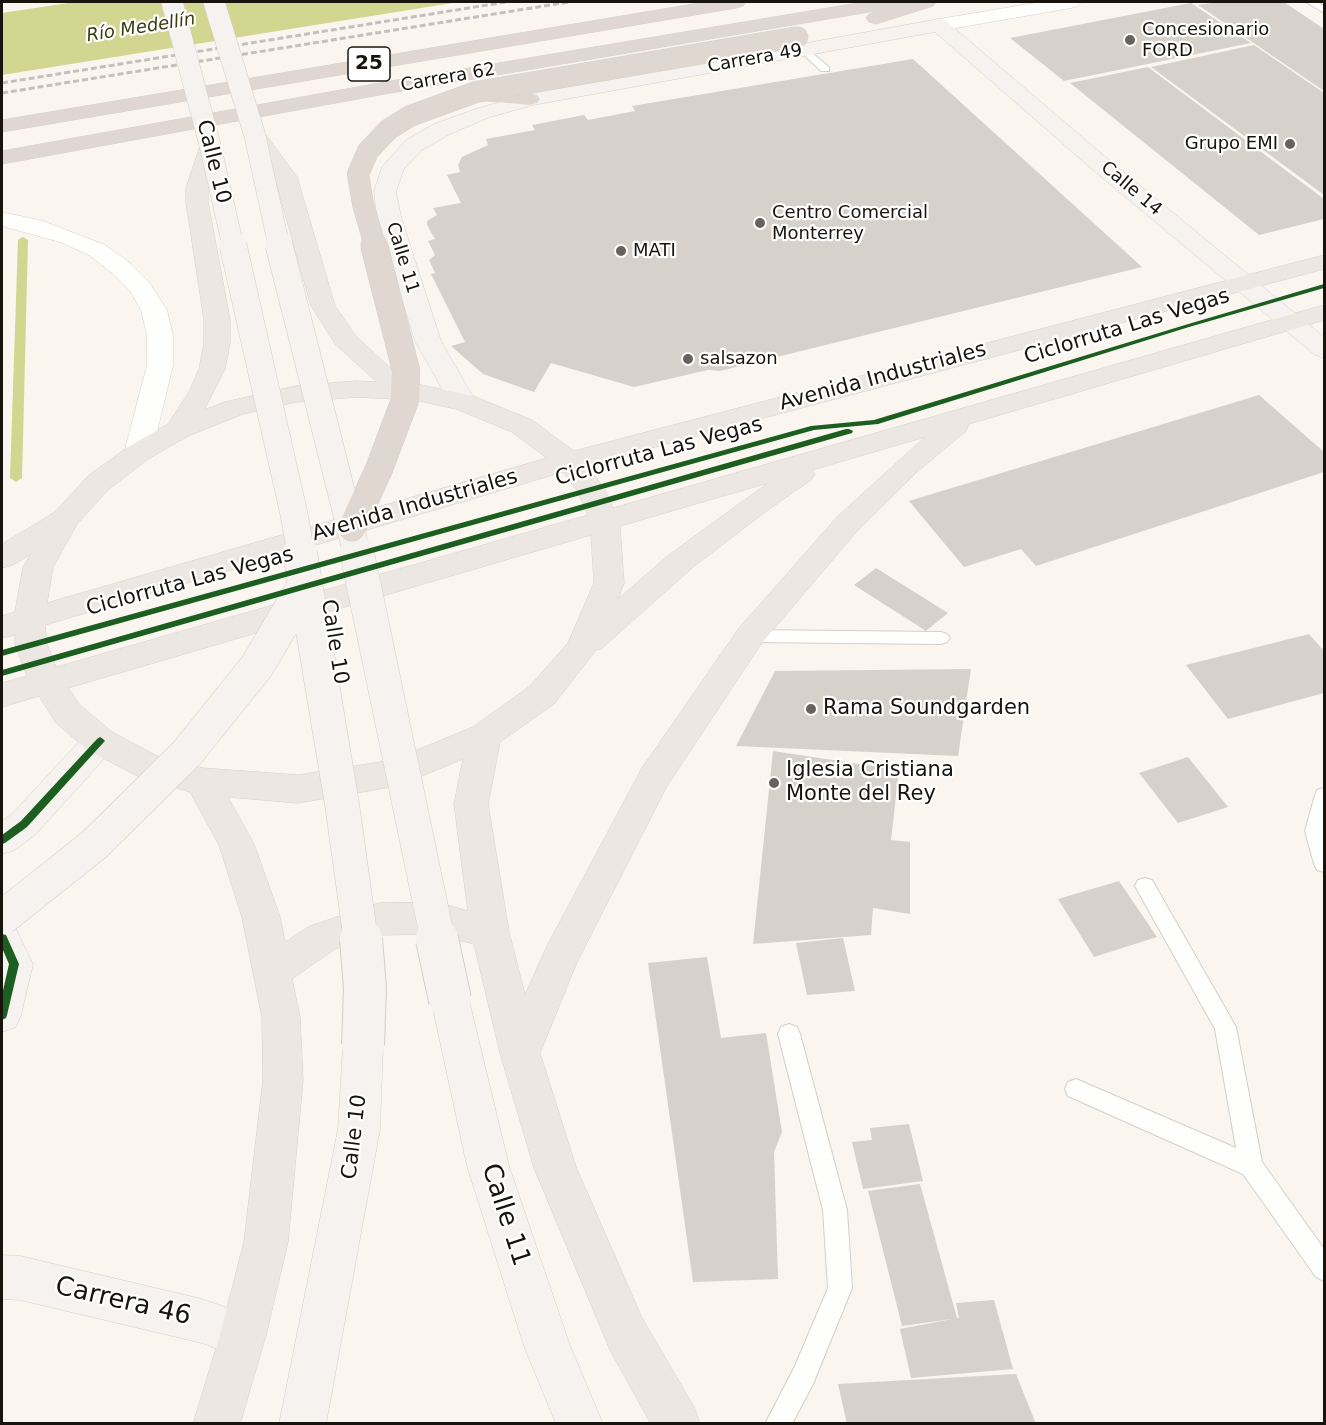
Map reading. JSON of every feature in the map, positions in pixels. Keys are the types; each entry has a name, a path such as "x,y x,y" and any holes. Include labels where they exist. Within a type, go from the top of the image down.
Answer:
{"highway":[{"name":"Carrera 62","path":"2,126 736,2"},
{"name":"Carrera 62","path":"2,158 386,88 895,2"},
{"path":"352,528 379,469 405,400 406,370 363,204 358,174 368,151 389,129 410,116 476,92 802,44 926,2"},
{"path":"386,88 530,99"}],"main road":[{"name":"Calle 10","path":"172,2 210,145 294,514 360,930 365,988 359,1129 302,1424"},
{"name":"Calle 10","path":"214,2 255,136 287,280 352,528 450,1000"},
{"name":"Carrera 49","path":"442,129 483,112 530,99 802,44 939,26"},
{"name":"Calle 14","path":"939,26 1324,350"},
{"name":"Calle 11","path":"442,129 414,145 393,167 385,191 389,217 428,341 463,402"},
{"path":"255,136 286,177 323,306 345,340 370,364 379,372 415,392"},
{"path":"178,430 209,376 217,343 217,320 197,202 197,188 210,145"},
{"name":"Avenida Industriales","path":"15,623 569,461 1324,262"},
{"path":"2,695 1324,312"},
{"path":"582,648 609,583 605,520 591,490 569,461 522,426 463,402 415,392 356,389 296,394 235,408 178,430 138,453 98,483 66,518 38,567 15,623 31,644 46,682 68,714 100,741 147,766 202,782 298,789 397,773 485,736 542,695 582,648 681,561 755,505 829,456"},
{"path":"520,1053 560,958 654,778 750,636 848,523 907,466 966,416"},
{"path":"2,558 66,518"},
{"path":"2,918 96,844 187,753 257,666 306,583"},
{"path":"485,736 471,804 490,932 520,1053 555,1168 626,1334 677,1424"},
{"path":"2,840 24,824 100,741"},
{"path":"202,782 236,844 261,917 281,1017 283,1080 266,1242 243,1335 216,1424"},
{"path":"273,971 323,937 379,919 436,918 490,932"},
{"path":"2,938 14,964 2,1015"},
{"name":"Calle 11","path":"450,1000 488,1166 547,1346 580,1424"},
{"name":"Carrera 46","path":"2,1277 20,1278 202,1321 243,1335"}],"street":[{"name":"Carrera 49","path":"939,26 1071,2"},
{"path":"2,219 46,230 97,250 121,267 140,287 154,310 160,335 160,365 138,453"}],"lane":[{"path":"1311,2 1324,10"},
{"path":"802,44 825,69"},
{"path":"750,636 940,638"},
{"path":"1324,795 1316,831 1324,864"},
{"path":"1145,886 1225,1028 1251,1166 1324,1269"},
{"path":"778,1424 804,1375 840,1288 835,1210 789,1034"},
{"path":"1076,1089 1251,1166"}],"water":[{"name":"Río Medellín","path":"75,2 459,2 2,75 2,13"}],"building":[{"path":"1218,2 1284,2 1324,29 1324,91 1198,5"},
{"name":"Concesionario FORD","path":"1191,3 1251,43 1064,81 1010,38"},
{"name":"Grupo EMI","path":"1254,45 1324,93 1324,195 1151,67"},
{"name":"Centro Comercial Monterrey","path":"913,59 1142,267 720,371 708,370 634,387 551,363 534,392 483,374 451,346 465,342 431,274 435,273 429,260 435,255 428,241 435,239 427,221 437,215 433,208 461,203 447,175 460,172 458,165 462,157 488,145 486,139 535,130 532,125 584,115 588,120 635,111 632,106"},
{"path":"1148,67 1324,199 1324,219 1259,235 1070,83"},
{"path":"1259,395 1324,452 1324,472 1036,566 1021,549 964,567 909,501"},
{"path":"876,568 948,613 926,631 854,585"},
{"path":"1309,634 1324,651 1324,693 1228,719 1186,665"},
{"path":"971,669 958,756 736,746 775,671"},
{"path":"773,751 899,770 891,840 910,842 910,914 873,908 871,935 753,944"},
{"path":"1188,757 1228,807 1178,823 1139,773"},
{"path":"1119,881 1157,937 1094,957 1058,899"},
{"path":"843,938 855,991 807,995 796,943"},
{"path":"707,957 721,1038 766,1033 782,1132 774,1152 778,1279 693,1282 648,963"},
{"path":"909,1124 923,1181 863,1189 852,1142 872,1140 870,1128"},
{"path":"920,1184 957,1318 959,1318 956,1303 994,1300 1013,1369 911,1378 900,1329 952,1319 902,1326 868,1191"},
{"path":"1016,1374 1036,1424 847,1424 838,1384"}],"waterway":[{"path":"16,478 23,240"}],"railway":[{"path":"2,83 506,2"},
{"path":"2,93 569,2"}],"cycle path":[{"name":"Ciclorruta Las Vegas","path":"2,653 814,428 875,422 1324,286"},
{"path":"2,673 849,431"},
{"path":"2,840 24,824 100,741"},
{"path":"2,938 14,964 2,1015"}],"place":[{"name":"Concesionario FORD","path":"1130,40"},
{"name":"Grupo EMI","path":"1290,144"},
{"name":"Centro Comercial Monterrey","path":"760,223"},
{"name":"MATI","path":"621,251"},
{"name":"salsazon","path":"688,359"},
{"name":"Rama Soundgarden","path":"811,709"},
{"name":"Iglesia Cristiana Monte del Rey","path":"774,783"}]}
